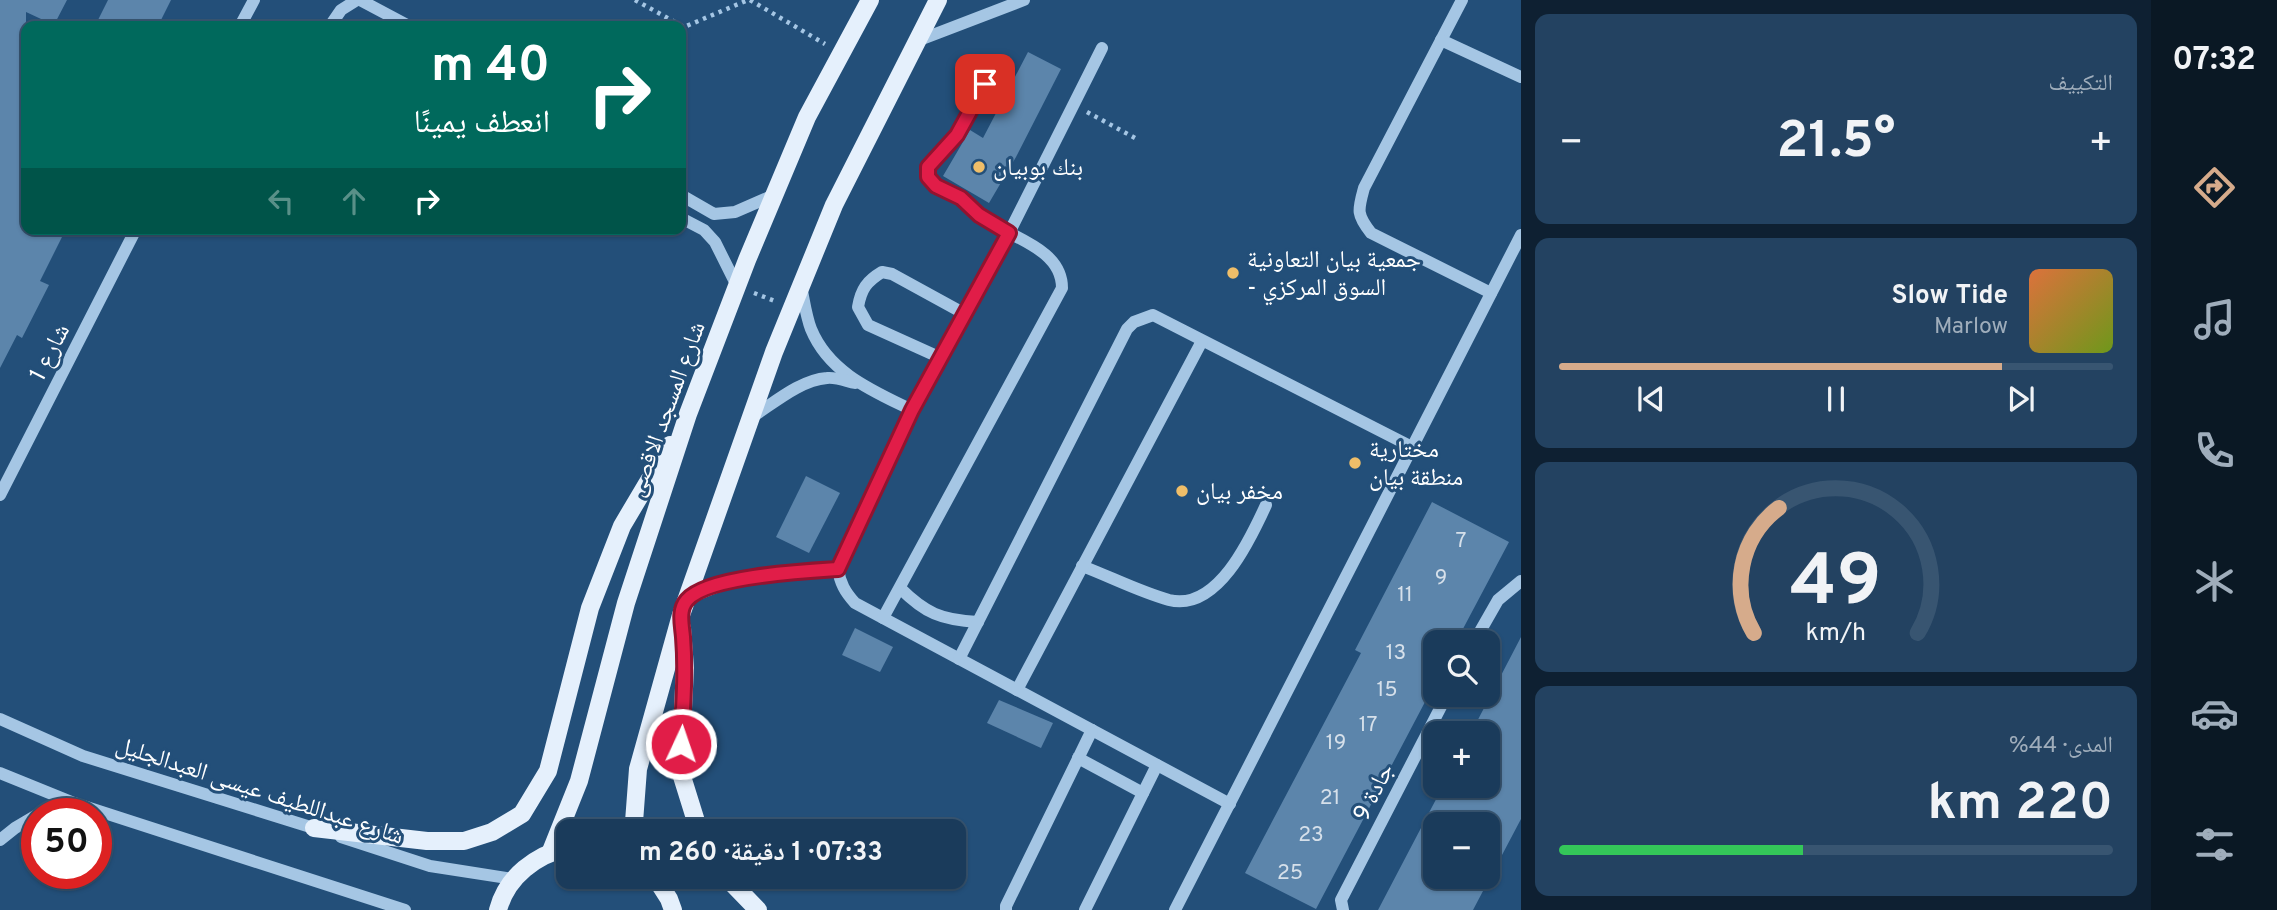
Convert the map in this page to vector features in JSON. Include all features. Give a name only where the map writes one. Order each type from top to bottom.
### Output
[{"type":"main road","name":"شارع المسجد الاقصى","points":[[568,819],[626,603],[688,414],[737,286],[807,117],[870,0]]},
{"type":"main road","points":[[634,819],[638,769],[684,607],[752,417],[834,205],[938,0]]},
{"type":"main road","points":[[314,828],[427,841],[464,841],[492,832],[522,814],[548,771],[590,608],[622,526],[688,414]]},
{"type":"main road","points":[[684,607],[685,668],[680,769],[695,819]]},
{"type":"main road","points":[[498,910],[513,879],[530,863],[556,851]]},
{"type":"main road","points":[[663,889],[673,910]]},
{"type":"main road","points":[[738,889],[758,910]]},
{"type":"street","points":[[246,21],[254,0]]},
{"type":"street","points":[[333,21],[341,10],[359,0],[399,21]]},
{"type":"street","points":[[997,12],[1005,0]]},
{"type":"street","points":[[917,41],[1024,0]]},
{"type":"street","points":[[1462,0],[1364,188],[1358,211],[1371,233],[1491,293]]},
{"type":"street","points":[[1441,40],[1521,77]]},
{"type":"street","points":[[1102,48],[1009,233],[912,410],[838,569],[840,581],[845,593],[855,603],[1230,804]]},
{"type":"street","points":[[883,618],[1062,288],[1062,275],[1056,263],[1043,252],[979,215],[961,198],[936,186],[927,172],[930,163],[957,135],[995,64]]},
{"type":"street","points":[[686,198],[714,214],[735,212],[774,195]]},
{"type":"street","points":[[686,220],[704,229],[715,243],[737,286]]},
{"type":"street","name":"شارع 1","points":[[0,495],[133,235]]},
{"type":"street","points":[[1175,910],[1521,235]]},
{"type":"street","points":[[941,358],[868,325],[858,307],[860,295],[868,281],[882,272],[892,274],[965,314]]},
{"type":"street","points":[[801,286],[811,329],[836,366],[858,384],[912,410]]},
{"type":"street","points":[[959,659],[1127,330],[1134,322],[1153,315],[1412,447]]},
{"type":"street","points":[[1017,690],[1202,341]]},
{"type":"street","points":[[752,417],[790,392],[818,380],[830,378],[858,384]]},
{"type":"street","points":[[1082,566],[1171,601],[1196,599],[1217,586],[1251,539],[1266,505]]},
{"type":"street","points":[[684,607],[703,591],[735,579],[838,569]]},
{"type":"street","points":[[1481,630],[1498,600],[1521,581]]},
{"type":"street","points":[[900,587],[917,605],[932,614],[951,621],[978,622]]},
{"type":"street","name":"جادة 9","points":[[1343,910],[1341,900],[1441,707]]},
{"type":"street","name":"شارع عبداللطيف عيسى العبدالجليل","points":[[0,719],[83,756],[430,866],[513,879]]},
{"type":"street","points":[[1006,910],[1092,730]]},
{"type":"street","points":[[1078,758],[1143,793]]},
{"type":"street","points":[[1085,910],[1157,765]]},
{"type":"street","points":[[0,773],[62,798]]},
{"type":"street","points":[[112,815],[405,910]]},
{"type":"street","points":[[0,840],[21,824]]},
{"type":"path","points":[[635,0],[673,21]]},
{"type":"path","points":[[686,26],[749,0],[841,54]]},
{"type":"path","points":[[1074,105],[1137,139]]},
{"type":"path","points":[[737,286],[793,307]]},
{"type":"building","points":[[0,0],[67,0],[56,21],[45,21],[26,12],[26,21],[21,21],[21,235],[63,235],[40,281],[49,285],[22,338],[17,335],[0,368]]},
{"type":"building","points":[[108,0],[171,0],[160,21],[98,21]]},
{"type":"building","points":[[1028,52],[1061,69],[989,203],[943,176],[970,130],[983,138]]},
{"type":"building","points":[[806,476],[840,493],[809,553],[776,537]]},
{"type":"building","points":[[1432,502],[1509,542],[1462,630],[1423,630],[1423,706],[1316,909],[1245,873],[1361,653],[1355,650]]},
{"type":"building","points":[[855,628],[893,647],[880,672],[842,655]]},
{"type":"building","points":[[1521,637],[1521,819],[1500,859],[1500,812],[1429,812],[1437,798],[1500,798],[1500,721],[1477,721],[1485,707],[1500,707],[1500,677]]},
{"type":"building","points":[[999,700],[1053,723],[1041,748],[987,723]]},
{"type":"building","points":[[1423,824],[1423,889],[1484,889],[1473,910],[1378,910]]},
{"type":"place","name":"بنك بوبيان","points":[[979,167]]},
{"type":"place","name":"جمعية بيان التعاونية - السوق المركزي","points":[[1233,273]]},
{"type":"place","name":"مختارية منطقة بيان","points":[[1355,463]]},
{"type":"place","name":"مخفر بيان","points":[[1182,491]]},
{"type":"route","points":[[681,744],[685,668],[681,615],[687,600],[735,579],[838,569],[912,410],[1009,233],[979,215],[954,193],[936,186],[928,177],[930,163],[957,135],[985,84]]}]
